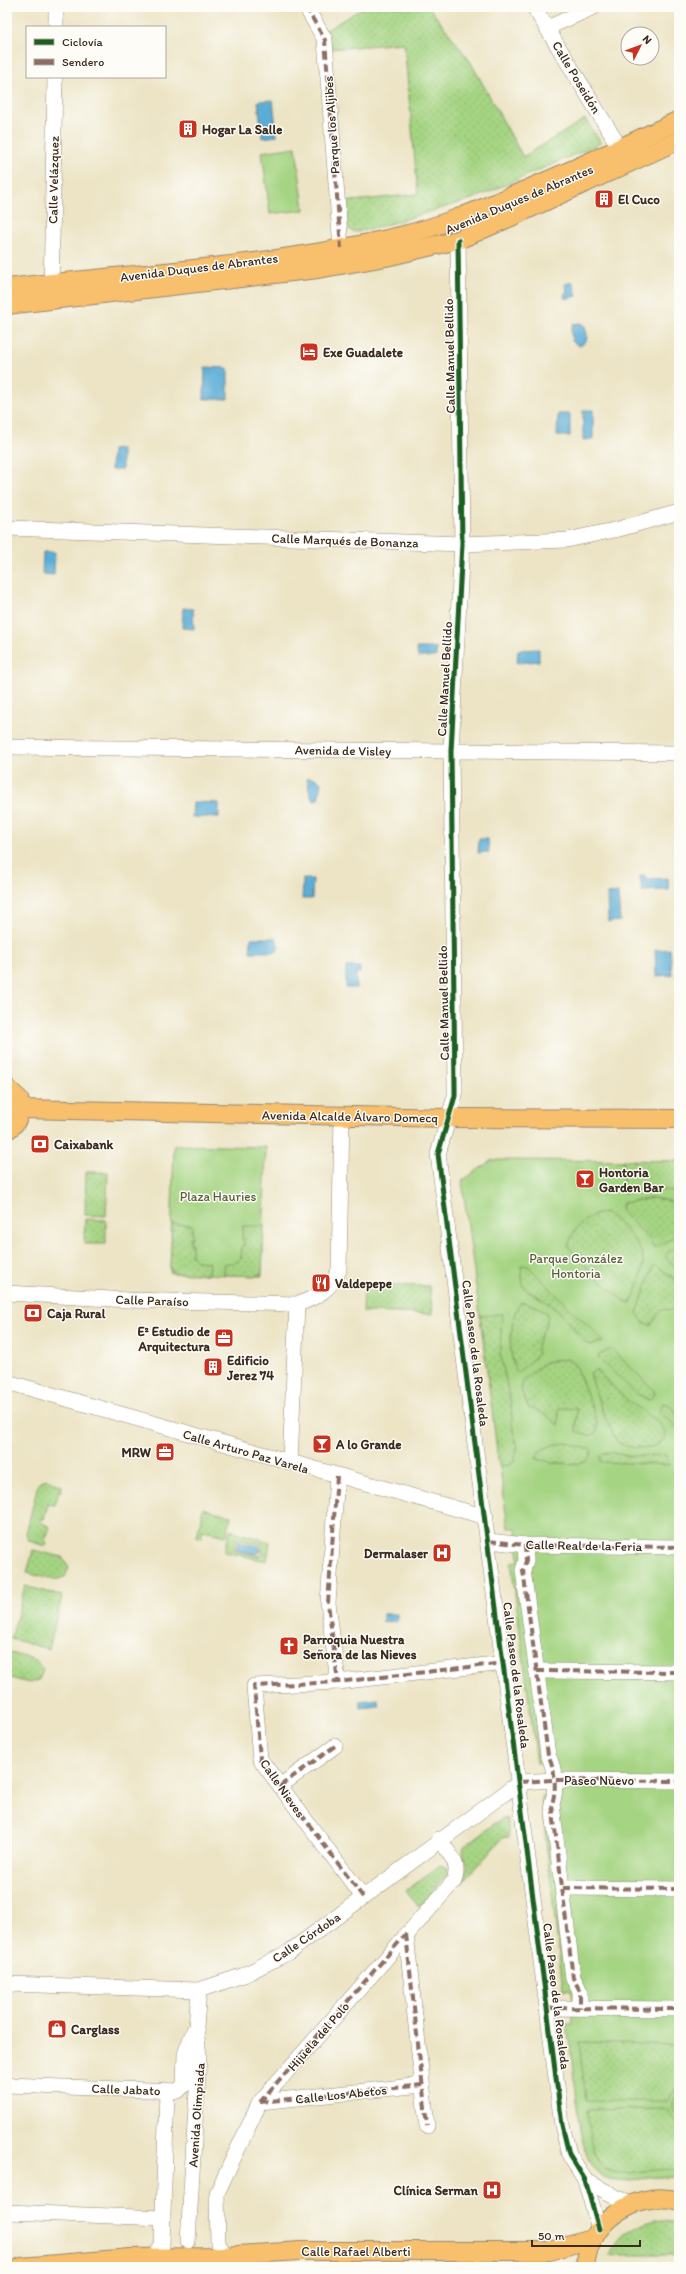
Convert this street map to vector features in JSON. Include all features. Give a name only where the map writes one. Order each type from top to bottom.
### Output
[{"type":"main road","name":"Avenida Duques de Abrantes","points":[[7,305],[51,292],[274,266],[341,248],[401,236],[453,220],[540,184],[679,120]]},
{"type":"main road","name":"Avenida Duques de Abrantes","points":[[274,266],[318,269],[386,257],[458,240],[679,140]]},
{"type":"main road","name":"Avenida Duques de Abrantes","points":[[7,288],[51,292]]},
{"type":"main road","points":[[7,1088],[19,1099],[20,1109],[18,1119],[7,1130]]},
{"type":"main road","name":"Avenida Alcalde Álvaro Domecq","points":[[20,1109],[448,1118],[679,1119]]},
{"type":"main road","points":[[584,2267],[590,2246],[596,2234],[612,2215],[631,2205],[651,2199],[679,2201]]},
{"type":"main road","name":"Calle Rafael Alberti","points":[[21,2267],[143,2261],[224,2261],[300,2250],[550,2251],[596,2234]]},
{"type":"street","points":[[56,7],[56,26]]},
{"type":"street","name":"Parque los Aljibes","points":[[306,7],[325,40],[341,248]]},
{"type":"street","name":"Calle Poseidón","points":[[534,7],[629,163]]},
{"type":"street","points":[[547,28],[594,7]]},
{"type":"street","name":"Calle Velázquez","points":[[51,292],[55,78]]},
{"type":"street","name":"Calle Manuel Bellido","points":[[448,1118],[455,1096],[451,752],[462,544],[458,240]]},
{"type":"street","name":"Calle Marqués de Bonanza","points":[[7,528],[462,544],[567,540],[619,529],[679,512]]},
{"type":"street","name":"Avenida de Visley","points":[[7,747],[679,753]]},
{"type":"street","name":"Calle Paraíso","points":[[7,1293],[128,1300],[297,1304],[312,1300],[324,1292],[335,1281],[340,1270],[342,1116]]},
{"type":"street","name":"Calle Paseo de la Rosaleda","points":[[448,1118],[438,1154],[520,1782],[564,2139],[570,2154],[585,2180],[596,2234]]},
{"type":"street","points":[[290,1463],[297,1304]]},
{"type":"street","name":"Calle Arturo Paz Varela","points":[[7,1382],[486,1517]]},
{"type":"street","points":[[337,1476],[328,1603],[338,1682],[504,1663]]},
{"type":"street","name":"Calle Real de la Feria","points":[[489,1542],[525,1545],[679,1547]]},
{"type":"street","points":[[525,1545],[526,1561],[524,1570],[548,1755],[553,1764],[554,1780],[552,1804],[574,1978],[580,1991],[580,2008]]},
{"type":"street","points":[[537,1671],[679,1672]]},
{"type":"street","name":"Calle Nieves","points":[[338,1682],[254,1686],[260,1759],[363,1897]]},
{"type":"street","points":[[280,1786],[335,1746]]},
{"type":"street","name":"Paseo Nuevo","points":[[520,1782],[554,1780],[679,1781]]},
{"type":"street","name":"Calle Córdoba","points":[[7,1984],[199,1990],[244,1976],[289,1952],[439,1840],[520,1782]]},
{"type":"street","name":"Hijuela del Polo","points":[[224,2261],[222,2250],[218,2244],[217,2193],[260,2102],[454,1881],[457,1872],[455,1863],[439,1840]]},
{"type":"street","points":[[563,1888],[679,1889]]},
{"type":"street","points":[[406,1934],[427,2126]]},
{"type":"street","name":"Avenida Olimpiada","points":[[188,2241],[199,2057],[196,2027],[199,1990]]},
{"type":"street","points":[[547,2008],[679,2009]]},
{"type":"street","points":[[167,2091],[178,2091],[184,2085],[185,2054],[196,2027]]},
{"type":"street","name":"Calle Jabato","points":[[7,2085],[167,2091],[162,2246],[143,2261]]},
{"type":"street","name":"Calle Los Abetos","points":[[260,2102],[422,2085]]},
{"type":"street","points":[[585,2180],[631,2205]]},
{"type":"street","points":[[7,2212],[163,2218]]},
{"type":"green space","points":[[364,7],[429,7],[470,61],[523,157],[585,119],[601,143],[475,198],[376,228],[355,232],[350,230],[345,223],[343,202],[418,194],[404,43],[330,49],[325,31]]},
{"type":"green space","points":[[296,147],[304,210],[270,214],[262,152]]},
{"type":"green space","name":"Plaza Hauries","points":[[174,1145],[266,1147],[262,1276],[170,1273]]},
{"type":"green space","name":"Parque González Hontoria","points":[[492,1160],[679,1161],[679,2178],[663,2177],[620,2180],[608,2178],[598,2172],[589,2159],[582,2139],[567,2024],[573,2024],[572,1991],[563,1990],[541,1796],[548,1796],[546,1763],[537,1763],[511,1562],[519,1561],[516,1528],[508,1528],[462,1181]]},
{"type":"green space","points":[[623,1160],[679,1161],[679,1193],[651,1188],[623,1193]]},
{"type":"green space","points":[[86,1172],[108,1172],[106,1216],[85,1215]]},
{"type":"green space","points":[[653,1198],[679,1203],[679,1235],[653,1248],[651,1241],[622,1212],[621,1207],[623,1203]]},
{"type":"green space","points":[[597,1214],[606,1214],[617,1221],[639,1247],[642,1254],[643,1264],[641,1276],[631,1303],[625,1302],[592,1273],[568,1246],[572,1235],[579,1226],[587,1219]]},
{"type":"green space","points":[[85,1219],[106,1220],[106,1244],[84,1244]]},
{"type":"green space","points":[[172,1224],[192,1225],[192,1238],[190,1238],[190,1244],[192,1244],[192,1257],[196,1261],[209,1262],[208,1274],[172,1273],[172,1269],[170,1269]]},
{"type":"green space","points":[[243,1226],[264,1226],[262,1272],[260,1273],[260,1276],[224,1275],[224,1263],[235,1263],[241,1259],[242,1246],[244,1245],[244,1239],[242,1239]]},
{"type":"green space","points":[[679,1243],[679,1270],[666,1258],[666,1254]]},
{"type":"green space","points":[[521,1266],[528,1266],[577,1316],[596,1333],[603,1342],[590,1345],[586,1343],[557,1309],[523,1287]]},
{"type":"green space","points":[[657,1266],[679,1282],[679,1313],[673,1310],[662,1309],[651,1325],[643,1322],[637,1313],[653,1267]]},
{"type":"green space","points":[[364,1285],[429,1286],[433,1314],[363,1312]]},
{"type":"green space","points":[[522,1302],[538,1307],[547,1313],[547,1318],[539,1338],[537,1348],[538,1354],[517,1373],[512,1357],[512,1325],[516,1310]]},
{"type":"green space","points":[[502,1314],[500,1353],[511,1404],[513,1432],[517,1444],[514,1462],[509,1465],[499,1466],[480,1316]]},
{"type":"green space","points":[[611,1349],[653,1389],[655,1394],[649,1400],[637,1394],[598,1358],[599,1355]]},
{"type":"green space","points":[[566,1359],[572,1362],[577,1368],[597,1421],[597,1432],[592,1435],[584,1435],[576,1431],[577,1409],[559,1408],[558,1425],[546,1415],[532,1408],[529,1409],[521,1390],[523,1380],[545,1362]]},
{"type":"green space","points":[[596,1370],[627,1400],[659,1422],[666,1434],[663,1440],[652,1447],[644,1448],[629,1447],[617,1442],[602,1411],[590,1373]]},
{"type":"green space","points":[[663,1403],[671,1406],[676,1412],[679,1429],[659,1411]]},
{"type":"green space","points":[[569,1443],[591,1450],[592,1452],[589,1459],[580,1463],[568,1464],[540,1460],[536,1458],[539,1451],[555,1444]]},
{"type":"green space","points":[[609,1452],[628,1456],[666,1455],[669,1465],[601,1462],[600,1456]]},
{"type":"green space","points":[[47,1479],[62,1486],[55,1505],[48,1504],[44,1519],[41,1519],[41,1522],[50,1527],[45,1541],[47,1543],[46,1546],[29,1541],[26,1534],[38,1484]]},
{"type":"green space","points":[[203,1508],[231,1516],[226,1536],[203,1530],[201,1538],[197,1537]]},
{"type":"green space","points":[[230,1530],[270,1542],[267,1561],[224,1552]],"holes":[[[236,1539],[261,1544],[263,1552],[259,1556],[234,1551]]]},
{"type":"green space","points":[[33,1550],[62,1557],[69,1568],[65,1577],[55,1580],[27,1573]]},
{"type":"green space","points":[[25,1586],[62,1596],[49,1649],[11,1639]]},
{"type":"green space","points":[[7,1652],[36,1660],[43,1670],[39,1680],[29,1683],[7,1677]]},
{"type":"green space","points":[[502,1818],[507,1819],[509,1838],[503,1837],[462,1884],[467,1869],[462,1848]]},
{"type":"green space","points":[[440,1865],[447,1868],[447,1875],[419,1907],[406,1890]]},
{"type":"green space","points":[[579,2042],[679,2045],[679,2089],[674,2091],[668,2101],[586,2101]]},
{"type":"green space","points":[[679,2094],[679,2117],[672,2109],[672,2102]]},
{"type":"green space","points":[[667,2109],[672,2118],[679,2122],[678,2170],[626,2173],[614,2172],[605,2168],[598,2161],[591,2141],[587,2110]]},
{"type":"green space","points":[[655,2220],[679,2223],[679,2255],[609,2255],[613,2248],[628,2232],[640,2225]]},
{"type":"water","points":[[273,100],[277,136],[262,138],[258,101]]},
{"type":"water","points":[[573,282],[577,296],[565,299],[564,295],[567,291],[565,284]]},
{"type":"water","points":[[580,323],[585,326],[587,338],[585,343],[579,346],[572,341],[571,331],[573,324]]},
{"type":"water","points":[[205,367],[228,368],[228,399],[204,399]]},
{"type":"water","points":[[583,410],[593,410],[593,439],[583,440]]},
{"type":"water","points":[[558,414],[570,414],[570,436],[557,436]]},
{"type":"water","points":[[122,449],[122,470],[111,470],[112,450]]},
{"type":"water","points":[[43,552],[55,552],[54,575],[42,574]]},
{"type":"water","points":[[183,608],[193,609],[194,629],[182,628]]},
{"type":"water","points":[[416,648],[436,648],[436,657],[418,657]]},
{"type":"water","points":[[539,649],[539,661],[517,663],[518,650]]},
{"type":"water","points":[[308,777],[317,779],[321,783],[318,799],[314,800],[311,797],[307,779]]},
{"type":"water","points":[[193,802],[219,803],[219,817],[192,817]]},
{"type":"water","points":[[479,839],[488,839],[489,852],[478,853]]},
{"type":"water","points":[[645,875],[646,879],[668,878],[669,890],[642,891],[640,876]]},
{"type":"water","points":[[303,879],[313,879],[312,899],[302,899]]},
{"type":"water","points":[[618,893],[620,921],[608,922],[607,894]]},
{"type":"water","points":[[251,938],[276,938],[279,947],[276,952],[250,952]]},
{"type":"water","points":[[670,949],[672,975],[656,976],[655,950]]},
{"type":"water","points":[[346,967],[360,967],[360,973],[356,973],[356,988],[346,988]]},
{"type":"water","points":[[238,1542],[259,1546],[261,1551],[257,1554],[236,1550]]},
{"type":"water","points":[[383,1614],[397,1614],[397,1621],[383,1622]]},
{"type":"water","points":[[378,1699],[379,1706],[361,1708],[360,1701]]},
{"type":"marked path","points":[[306,7],[325,40],[341,248]]},
{"type":"marked path","points":[[337,1476],[328,1603],[338,1682]]},
{"type":"marked path","points":[[489,1541],[525,1545],[679,1547]]},
{"type":"marked path","points":[[525,1545],[526,1561],[523,1570],[548,1755],[554,1772],[555,1785],[552,1804],[573,1978],[580,1991],[580,2008]]},
{"type":"marked path","points":[[363,1897],[260,1759],[254,1686],[338,1682],[504,1663]]},
{"type":"marked path","points":[[537,1671],[679,1672]]},
{"type":"marked path","points":[[280,1786],[335,1746]]},
{"type":"marked path","points":[[520,1782],[554,1780],[679,1781]]},
{"type":"marked path","points":[[563,1888],[679,1889]]},
{"type":"marked path","points":[[406,1934],[427,2126]]},
{"type":"marked path","points":[[260,2102],[406,1934]]},
{"type":"marked path","points":[[547,2008],[679,2009]]},
{"type":"marked path","points":[[260,2102],[422,2085]]},
{"type":"cycle path","points":[[458,240],[462,544],[451,751],[455,1096],[438,1154],[562,2125],[569,2154],[585,2180],[599,2229]]},
{"type":"place","name":"Hogar La Salle","points":[[188,129]]},
{"type":"place","name":"El Cuco","points":[[604,199]]},
{"type":"place","name":"Exe Guadalete","points":[[309,352]]},
{"type":"place","name":"Caixabank","points":[[40,1144]]},
{"type":"place","name":"Hontoria Garden Bar","points":[[585,1179]]},
{"type":"place","name":"Valdepepe","points":[[321,1283]]},
{"type":"place","name":"Caja Rural","points":[[33,1313]]},
{"type":"place","name":"E² Estudio de Arquitectura","points":[[224,1338]]},
{"type":"place","name":"Edificio Jerez 74","points":[[213,1367]]},
{"type":"place","name":"A lo Grande","points":[[322,1444]]},
{"type":"place","name":"MRW","points":[[165,1452]]},
{"type":"place","name":"Dermalaser","points":[[442,1553]]},
{"type":"place","name":"Parroquia Nuestra Señora de las Nieves","points":[[289,1646]]},
{"type":"place","name":"Carglass","points":[[57,2029]]},
{"type":"place","name":"Clínica Serman","points":[[492,2190]]}]
